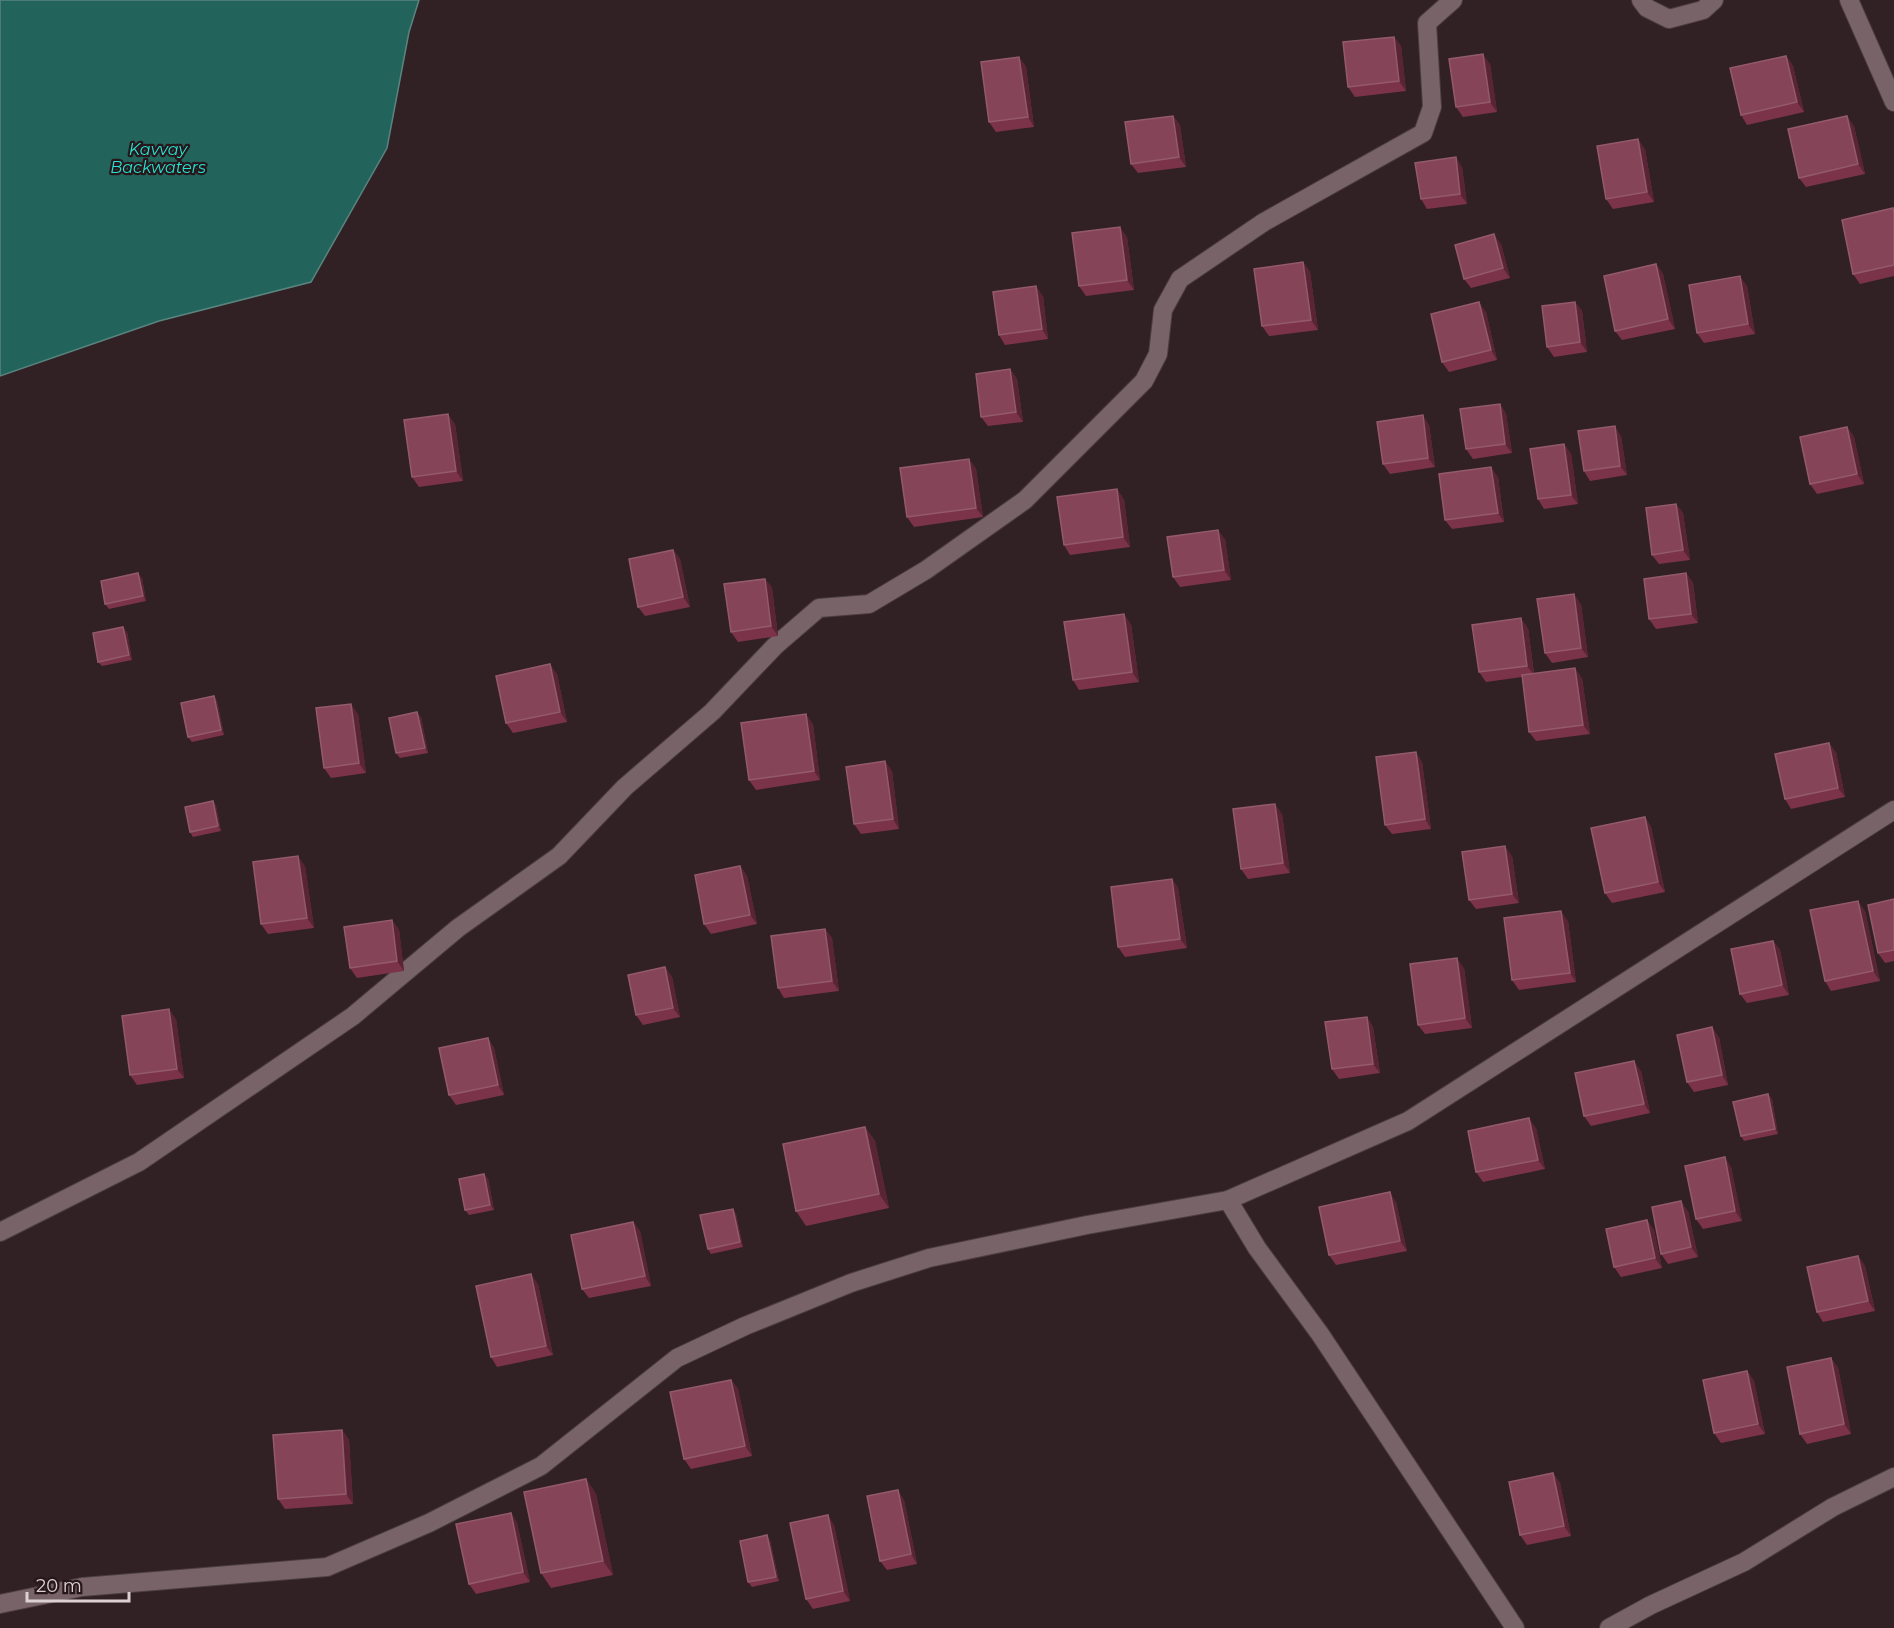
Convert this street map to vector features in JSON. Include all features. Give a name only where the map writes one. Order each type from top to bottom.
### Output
[{"type":"street","points":[[0,1232],[139,1162],[353,1016],[458,928],[559,856],[625,787],[712,712],[775,646],[819,608],[870,604],[926,570],[1025,500],[1144,381],[1158,354],[1163,310],[1180,279],[1264,222],[1423,133],[1432,107],[1427,23],[1453,0]]},
{"type":"street","points":[[1641,0],[1647,8],[1669,19],[1702,10],[1714,0]]},
{"type":"street","points":[[1849,0],[1894,102]]},
{"type":"street","points":[[2,1599],[81,1587],[327,1566],[429,1523],[541,1466],[677,1358],[745,1326],[851,1283],[929,1258],[1087,1225],[1228,1200],[1408,1121],[1894,810]]},
{"type":"street","points":[[1228,1200],[1257,1248],[1320,1335],[1515,1628]]},
{"type":"street","points":[[1609,1628],[1651,1605],[1744,1562],[1833,1507],[1894,1477]]},
{"type":"water","name":"Kavvay Backwaters","points":[[0,0],[419,0],[409,32],[387,148],[311,282],[159,321],[0,376]]},
{"type":"building","points":[[1394,37],[1399,81],[1348,87],[1343,42]]},
{"type":"building","points":[[1483,54],[1490,102],[1456,107],[1449,59]]},
{"type":"building","points":[[1786,56],[1797,102],[1741,115],[1730,68]]},
{"type":"building","points":[[1019,57],[1028,117],[989,122],[981,62]]},
{"type":"building","points":[[1173,116],[1179,157],[1131,164],[1125,122]]},
{"type":"building","points":[[1847,116],[1858,164],[1799,178],[1788,129]]},
{"type":"building","points":[[1638,139],[1647,192],[1606,199],[1597,146]]},
{"type":"building","points":[[1456,157],[1460,194],[1421,199],[1415,163]]},
{"type":"building","points":[[1893,208],[1894,265],[1853,274],[1842,220]]},
{"type":"building","points":[[1120,227],[1127,280],[1079,286],[1072,233]]},
{"type":"building","points":[[1494,234],[1503,268],[1464,279],[1455,245]]},
{"type":"building","points":[[1303,262],[1311,320],[1262,326],[1254,269]]},
{"type":"building","points":[[1656,264],[1668,319],[1615,331],[1604,276]]},
{"type":"building","points":[[1740,276],[1748,324],[1697,333],[1689,285]]},
{"type":"building","points":[[1036,286],[1042,329],[999,335],[993,292]]},
{"type":"building","points":[[1479,302],[1491,350],[1442,362],[1431,314]]},
{"type":"building","points":[[1575,302],[1580,342],[1547,347],[1542,306]]},
{"type":"building","points":[[1010,369],[1016,412],[981,417],[976,374]]},
{"type":"building","points":[[1500,404],[1505,444],[1466,449],[1460,409]]},
{"type":"building","points":[[448,414],[456,471],[412,477],[404,420]]},
{"type":"building","points":[[1423,415],[1428,458],[1383,464],[1377,422]]},
{"type":"building","points":[[1615,426],[1620,466],[1584,471],[1578,431]]},
{"type":"building","points":[[1847,427],[1857,474],[1810,484],[1800,437]]},
{"type":"building","points":[[1564,444],[1571,495],[1538,499],[1530,449]]},
{"type":"building","points":[[969,459],[976,508],[907,517],[900,468]]},
{"type":"building","points":[[1491,467],[1498,513],[1445,520],[1439,474]]},
{"type":"building","points":[[1117,489],[1123,537],[1064,545],[1057,497]]},
{"type":"building","points":[[1676,504],[1683,550],[1652,555],[1646,508]]},
{"type":"building","points":[[1218,530],[1224,570],[1173,577],[1167,537]]},
{"type":"building","points":[[673,550],[683,597],[638,607],[629,559]]},
{"type":"building","points":[[138,573],[143,596],[105,604],[101,581]]},
{"type":"building","points":[[1686,573],[1691,614],[1649,619],[1644,579]]},
{"type":"building","points":[[765,579],[771,626],[731,632],[724,584]]},
{"type":"building","points":[[1574,594],[1581,648],[1545,653],[1537,599]]},
{"type":"building","points":[[1124,614],[1132,672],[1073,680],[1064,622]]},
{"type":"building","points":[[1521,618],[1527,666],[1479,672],[1472,625]]},
{"type":"building","points":[[123,627],[129,655],[98,662],[93,633]]},
{"type":"building","points":[[550,664],[560,712],[506,723],[496,676]]},
{"type":"building","points":[[1575,668],[1583,725],[1529,732],[1522,675]]},
{"type":"building","points":[[214,696],[221,730],[188,737],[181,703]]},
{"type":"building","points":[[351,704],[359,763],[324,768],[316,708]]},
{"type":"building","points":[[417,712],[425,748],[396,753],[389,718]]},
{"type":"building","points":[[806,714],[814,771],[749,780],[741,723]]},
{"type":"building","points":[[1829,743],[1838,788],[1785,799],[1775,754]]},
{"type":"building","points":[[1416,752],[1425,819],[1385,825],[1376,757]]},
{"type":"building","points":[[885,761],[893,819],[854,824],[846,767]]},
{"type":"building","points":[[213,801],[218,826],[190,832],[185,807]]},
{"type":"building","points":[[1275,804],[1283,863],[1241,869],[1233,809]]},
{"type":"building","points":[[1645,817],[1658,882],[1605,893],[1591,828]]},
{"type":"building","points":[[1505,846],[1512,894],[1469,900],[1462,852]]},
{"type":"building","points":[[298,856],[307,918],[261,924],[253,862]]},
{"type":"building","points":[[740,866],[750,915],[704,924],[695,875]]},
{"type":"building","points":[[1172,879],[1180,939],[1118,947],[1111,887]]},
{"type":"building","points":[[1894,899],[1894,950],[1878,953],[1868,905]]},
{"type":"building","points":[[1858,901],[1873,971],[1825,981],[1810,910]]},
{"type":"building","points":[[1561,911],[1570,973],[1512,980],[1504,918]]},
{"type":"building","points":[[392,920],[397,961],[350,968],[344,927]]},
{"type":"building","points":[[825,929],[832,981],[778,988],[771,936]]},
{"type":"building","points":[[1773,941],[1782,985],[1740,994],[1731,949]]},
{"type":"building","points":[[1457,958],[1465,1018],[1418,1025],[1410,964]]},
{"type":"building","points":[[665,967],[673,1008],[636,1015],[628,975]]},
{"type":"building","points":[[169,1009],[177,1069],[130,1075],[122,1016]]},
{"type":"building","points":[[1367,1017],[1373,1064],[1332,1069],[1325,1022]]},
{"type":"building","points":[[1712,1027],[1722,1075],[1687,1082],[1677,1035]]},
{"type":"building","points":[[488,1038],[498,1085],[449,1095],[439,1048]]},
{"type":"building","points":[[1634,1061],[1644,1104],[1584,1116],[1575,1073]]},
{"type":"building","points":[[1768,1094],[1775,1129],[1741,1136],[1733,1102]]},
{"type":"building","points":[[1529,1118],[1538,1160],[1476,1172],[1468,1131]]},
{"type":"building","points":[[865,1127],[879,1194],[796,1211],[783,1144]]},
{"type":"building","points":[[1725,1157],[1735,1211],[1696,1219],[1685,1166]]},
{"type":"building","points":[[484,1174],[490,1205],[465,1210],[459,1179]]},
{"type":"building","points":[[1390,1192],[1400,1241],[1329,1255],[1319,1207]]},
{"type":"building","points":[[1681,1201],[1691,1247],[1661,1254],[1652,1207]]},
{"type":"building","points":[[733,1209],[740,1242],[708,1249],[700,1215]]},
{"type":"building","points":[[1647,1220],[1655,1258],[1614,1267],[1606,1229]]},
{"type":"building","points":[[633,1222],[645,1276],[582,1289],[571,1235]]},
{"type":"building","points":[[1858,1256],[1868,1301],[1817,1312],[1807,1267]]},
{"type":"building","points":[[531,1274],[546,1346],[491,1357],[476,1286]]},
{"type":"building","points":[[1831,1358],[1844,1424],[1800,1434],[1787,1367]]},
{"type":"building","points":[[1747,1371],[1758,1424],[1714,1433],[1703,1380]]},
{"type":"building","points":[[731,1380],[745,1446],[684,1459],[670,1392]]},
{"type":"building","points":[[342,1430],[346,1494],[278,1499],[273,1435]]},
{"type":"building","points":[[1553,1473],[1564,1526],[1520,1535],[1509,1482]]},
{"type":"building","points":[[586,1479],[603,1561],[541,1573],[524,1492]]},
{"type":"building","points":[[898,1490],[911,1554],[880,1561],[867,1496]]},
{"type":"building","points":[[511,1513],[523,1572],[469,1584],[456,1524]]},
{"type":"building","points":[[828,1515],[843,1591],[806,1599],[790,1523]]},
{"type":"building","points":[[767,1535],[776,1577],[748,1582],[740,1541]]}]
